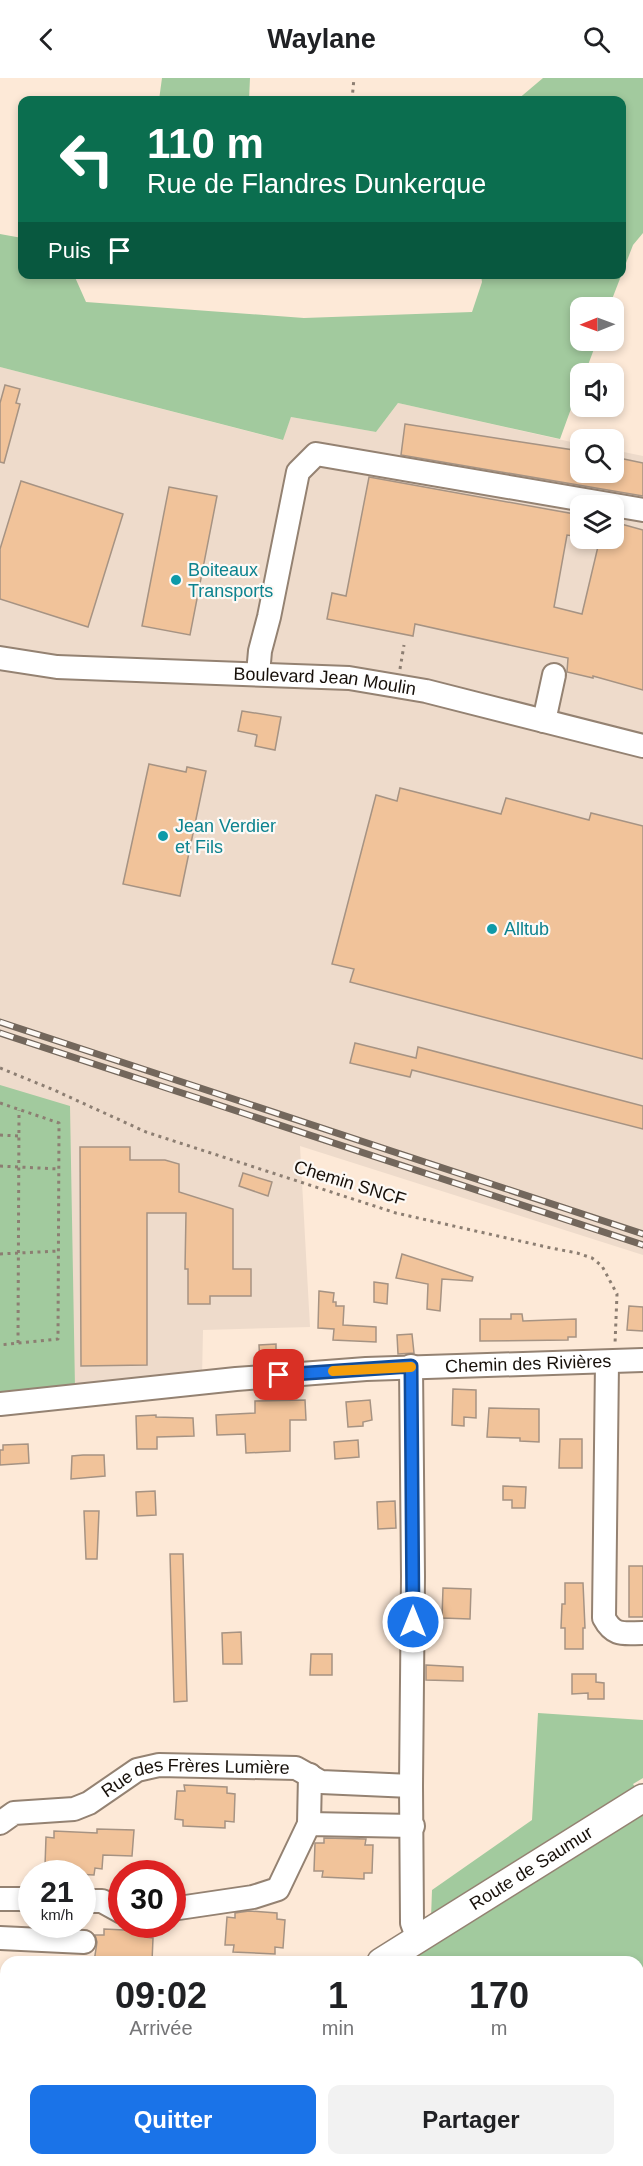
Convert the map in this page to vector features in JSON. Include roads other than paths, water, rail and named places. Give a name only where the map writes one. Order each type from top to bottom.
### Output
[{"type":"main road","name":"Route de Saumur","points":[[391,1956],[643,1798]]},
{"type":"street","points":[[258,674],[260,651],[270,617],[298,472],[316,454],[643,510]]},
{"type":"street","name":"Boulevard Jean Moulin","points":[[0,658],[57,667],[349,678],[396,685],[643,746]]},
{"type":"street","points":[[544,721],[554,675]]},
{"type":"street","name":"Chemin des Rivières","points":[[0,1404],[236,1379],[411,1366],[643,1360]]},
{"type":"street","points":[[607,1362],[604,1618],[609,1628],[617,1633],[643,1633]]},
{"type":"street","points":[[411,1366],[412,1923],[418,1939]]},
{"type":"street","name":"Rue des Frères Lumière","points":[[0,1823],[14,1813],[74,1809],[89,1803],[137,1770],[159,1765],[296,1768],[321,1782],[411,1786]]},
{"type":"street","points":[[186,1908],[253,1897],[278,1889],[309,1824],[310,1775]]},
{"type":"street","points":[[309,1824],[412,1826]]},
{"type":"street","points":[[0,1899],[18,1899]]},
{"type":"street","points":[[0,1938],[84,1942]]},
{"type":"railway","points":[[0,1022],[643,1234]]},
{"type":"railway","points":[[0,1033],[643,1245]]},
{"type":"place","name":"Boiteaux Transports","points":[[176,580]]},
{"type":"place","name":"Jean Verdier et Fils","points":[[163,836]]},
{"type":"place","name":"Alltub","points":[[492,929]]}]
